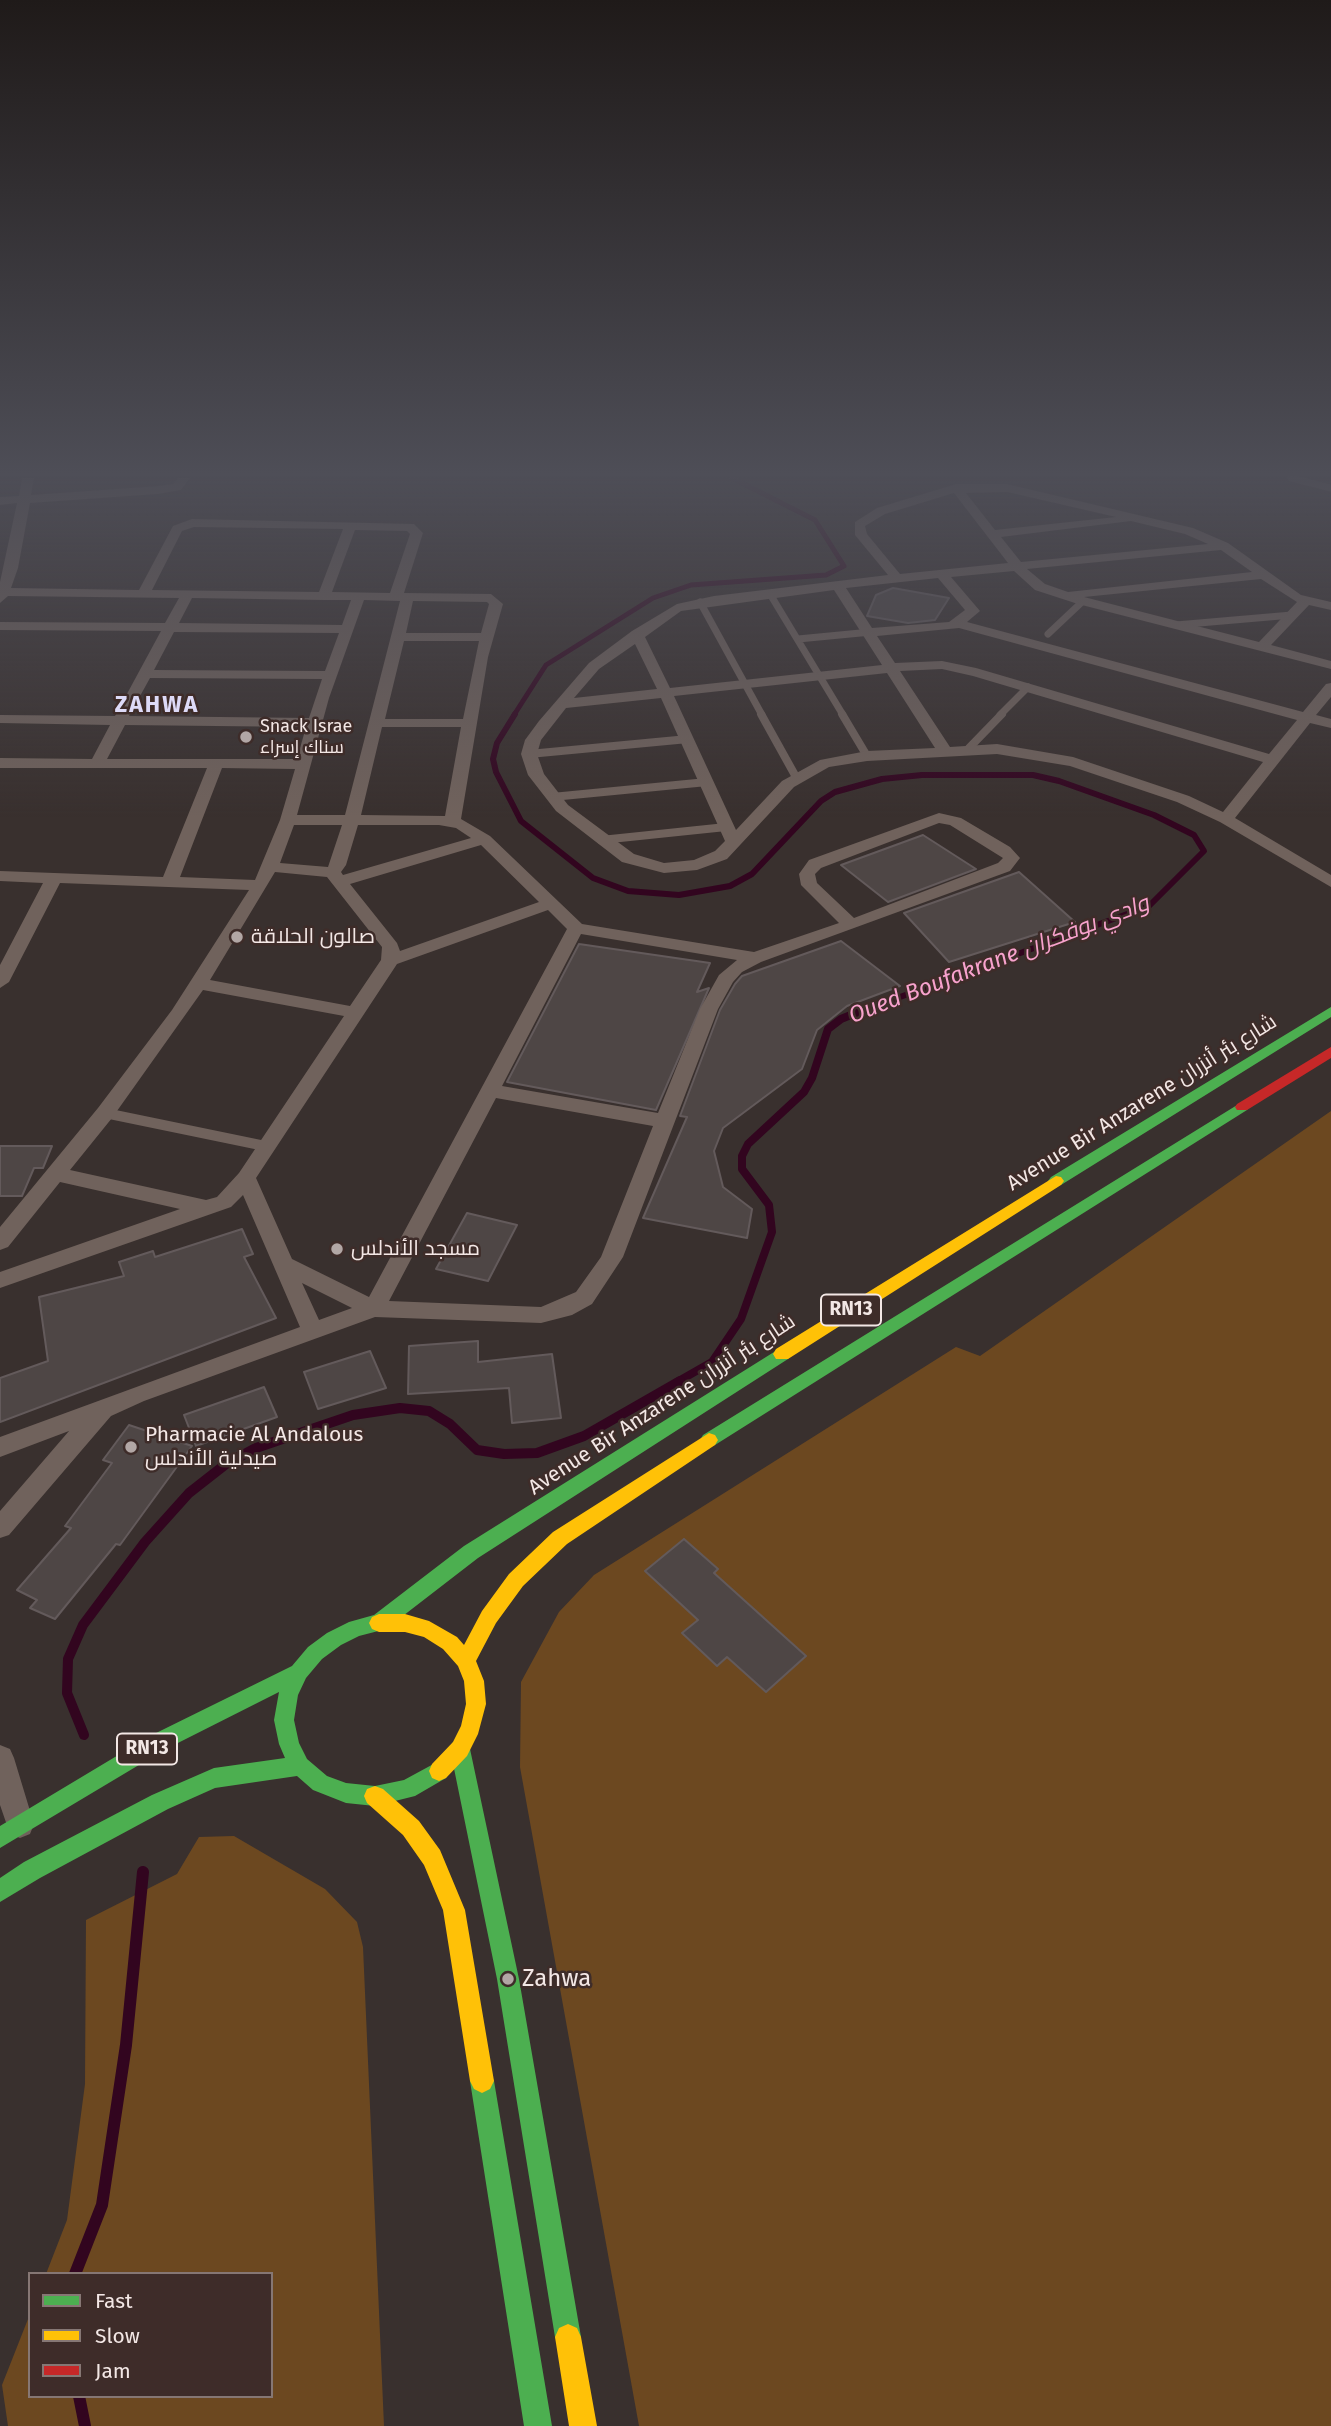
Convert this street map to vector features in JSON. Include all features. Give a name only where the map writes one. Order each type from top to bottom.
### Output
[{"type":"main road","name":"Avenue Bir Anzarene شارع بئر أنزران","points":[[379,1623],[483,1545],[924,1263],[1331,1011]]},
{"type":"main road","name":"RN13","points":[[0,1891],[32,1870],[160,1801],[214,1778],[300,1766],[289,1744],[284,1720],[288,1695],[299,1672],[315,1653],[334,1639],[356,1628],[379,1623],[405,1623],[429,1630],[450,1643],[466,1661],[489,1617],[516,1580],[560,1538],[667,1466],[1331,1052]]},
{"type":"main road","points":[[300,1766],[320,1783],[346,1794],[375,1796],[408,1789],[438,1773],[460,1749],[471,1727],[476,1704],[474,1681],[466,1661]]},
{"type":"main road","name":"RN13","points":[[10,1831],[157,1743],[299,1672]]},
{"type":"main road","points":[[460,1749],[508,1979],[583,2426]]},
{"type":"main road","points":[[375,1796],[411,1828],[432,1858],[454,1910],[538,2426]]},
{"type":"street","points":[[143,595],[145,591]]},
{"type":"street","points":[[324,596],[326,591]]},
{"type":"street","points":[[335,877],[398,637],[403,591]]},
{"type":"street","points":[[797,591],[700,602],[677,608],[602,659],[533,740],[529,754],[536,775],[552,797],[601,840],[628,858],[664,868],[697,865],[721,855],[796,777],[825,763],[867,756],[969,748],[1018,750],[1073,762],[1182,799],[1226,819],[1331,882]]},
{"type":"street","points":[[842,591],[871,632],[944,750]]},
{"type":"street","points":[[957,591],[972,607],[972,613],[959,624]]},
{"type":"street","points":[[1053,591],[1331,665]]},
{"type":"street","points":[[1061,595],[1099,591]]},
{"type":"street","points":[[1288,591],[1304,602],[1331,606]]},
{"type":"street","points":[[97,763],[187,595]]},
{"type":"street","points":[[2,596],[491,598],[496,604],[468,723],[452,822]]},
{"type":"street","points":[[0,1242],[105,1113],[199,984],[260,885],[288,820],[330,675],[359,597]]},
{"type":"street","points":[[1262,647],[1304,602]]},
{"type":"street","points":[[972,613],[1310,712],[1331,724]]},
{"type":"street","points":[[871,632],[959,624],[1310,712],[1331,712]]},
{"type":"street","points":[[0,626],[347,629]]},
{"type":"street","points":[[637,634],[667,693],[734,844]]},
{"type":"street","points":[[398,637],[487,637]]},
{"type":"street","points":[[562,705],[892,668],[942,665],[1028,687],[1272,760]]},
{"type":"street","points":[[145,674],[330,675]]},
{"type":"street","points":[[1226,819],[1331,687]]},
{"type":"street","points":[[0,719],[315,723]]},
{"type":"street","points":[[375,723],[468,723]]},
{"type":"street","points":[[2,766],[97,763],[305,764]]},
{"type":"street","points":[[170,881],[216,765]]},
{"type":"street","points":[[0,1447],[374,1309],[541,1315],[584,1298],[599,1280],[612,1257],[715,993],[736,968],[755,958],[851,925],[1004,867],[1012,858],[1004,850],[955,821],[939,818],[815,864],[807,874],[809,885],[851,925]]},
{"type":"street","points":[[288,820],[452,822],[471,829],[484,839],[576,928],[755,958]]},
{"type":"street","points":[[270,867],[335,877],[484,839]]},
{"type":"street","points":[[0,876],[260,885]]},
{"type":"street","points":[[0,982],[55,876]]},
{"type":"street","points":[[0,1280],[209,1208],[230,1197],[246,1178],[390,960],[391,947],[335,877]]},
{"type":"street","points":[[390,960],[550,904]]},
{"type":"street","points":[[374,1309],[576,928]]},
{"type":"street","points":[[199,984],[356,1013]]},
{"type":"street","points":[[491,1091],[665,1121]]},
{"type":"street","points":[[55,1174],[209,1208]]},
{"type":"street","points":[[246,1178],[313,1331]]},
{"type":"street","points":[[283,1264],[374,1309]]},
{"type":"street","points":[[0,1528],[103,1409]]},
{"type":"street","points":[[0,1758],[10,1831]]},
{"type":"lane","points":[[770,594],[867,756]]},
{"type":"lane","points":[[1048,634],[1083,601]]},
{"type":"lane","points":[[700,602],[796,777]]},
{"type":"lane","points":[[1176,625],[1292,615]]},
{"type":"lane","points":[[798,639],[871,632]]},
{"type":"lane","points":[[969,748],[1028,687]]},
{"type":"lane","points":[[529,754],[688,739]]},
{"type":"lane","points":[[552,797],[707,782]]},
{"type":"lane","points":[[601,840],[726,827]]},
{"type":"lane","points":[[105,1113],[265,1146]]},
{"type":"shaded area","points":[[1331,1111],[1331,2426],[639,2426],[520,1767],[521,1682],[559,1612],[594,1575],[956,1347],[980,1356]]},
{"type":"shaded area","points":[[234,1836],[325,1889],[357,1922],[363,1947],[384,2426],[8,2426],[2,2385],[28,2319],[28,2398],[273,2398],[273,2272],[47,2272],[67,2220],[85,2084],[86,1920],[177,1874],[199,1837]]},
{"type":"building","points":[[885,591],[911,591],[949,598],[935,620],[908,623],[867,616],[876,595]]},
{"type":"building","points":[[923,835],[976,869],[888,902],[841,865]]},
{"type":"building","points":[[1019,872],[1075,922],[949,962],[904,913]]},
{"type":"building","points":[[841,941],[900,986],[847,1006],[817,1030],[802,1069],[723,1128],[714,1151],[723,1187],[752,1209],[747,1238],[643,1218],[687,1117],[680,1116],[720,1010],[735,984],[742,976]]},
{"type":"building","points":[[579,944],[710,963],[697,992],[709,988],[656,1110],[507,1082]]},
{"type":"building","points":[[0,1146],[52,1146],[43,1168],[34,1168],[22,1196],[0,1196]]},
{"type":"building","points":[[467,1213],[517,1225],[488,1281],[436,1269]]},
{"type":"building","points":[[242,1229],[253,1254],[244,1257],[276,1318],[0,1422],[0,1378],[48,1361],[39,1297],[124,1276],[119,1262],[153,1251],[155,1257]]},
{"type":"building","points":[[478,1341],[478,1362],[552,1354],[561,1418],[512,1423],[509,1388],[408,1394],[409,1346]]},
{"type":"building","points":[[370,1351],[386,1388],[318,1409],[304,1372]]},
{"type":"building","points":[[264,1387],[277,1417],[196,1446],[184,1415]]},
{"type":"building","points":[[129,1425],[192,1446],[120,1545],[116,1544],[55,1619],[30,1608],[37,1600],[17,1590],[71,1528],[65,1526],[112,1463],[103,1460]]},
{"type":"building","points":[[684,1539],[718,1569],[714,1573],[806,1656],[766,1692],[727,1657],[717,1666],[682,1633],[698,1620],[645,1571]]},
{"type":"waterway","name":"Oued Boufakrane وادي بوفكران","points":[[514,715],[546,665],[653,598],[673,591]]},
{"type":"waterway","name":"Oued Boufakrane وادي بوفكران","points":[[515,714],[497,743],[493,759],[496,772],[521,821],[593,878],[628,891],[679,895],[730,886],[752,874],[821,801],[835,792],[882,779],[922,775],[1033,775],[1059,781],[1154,815],[1194,835],[1204,851],[1149,906],[859,1012]]},
{"type":"waterway","name":"Oued Boufakrane وادي بوفكران","points":[[677,1382],[712,1362],[741,1319],[772,1232],[769,1205],[742,1169],[742,1156],[748,1144],[804,1092],[812,1078],[828,1029],[841,1019],[863,1010]]},
{"type":"waterway","name":"Oued Boufakrane وادي بوفكران","points":[[84,1735],[67,1693],[68,1659],[83,1625],[145,1542],[189,1493],[226,1464],[256,1448],[353,1415],[400,1408],[429,1411],[450,1424],[477,1450],[504,1454],[537,1453],[584,1436],[680,1381]]},
{"type":"waterway","name":"Oued Boufakrane وادي بوفكران","points":[[76,2272],[102,2205],[126,2045],[143,1872]]},
{"type":"waterway","name":"Oued Boufakrane وادي بوفكران","points":[[79,2398],[85,2426]]},
{"type":"traffic: fast","points":[[1056,1181],[1331,1011]]},
{"type":"traffic: fast","points":[[709,1440],[1242,1107]]},
{"type":"traffic: fast","points":[[379,1623],[471,1552],[782,1354]]},
{"type":"traffic: fast","points":[[379,1623],[356,1628],[334,1639],[315,1653],[299,1672],[288,1695],[284,1720],[289,1744],[300,1766],[320,1783],[346,1793],[375,1796],[408,1789],[439,1771]]},
{"type":"traffic: fast","points":[[0,1838],[157,1743],[299,1672]]},
{"type":"traffic: fast","points":[[460,1749],[508,1979],[568,2337]]},
{"type":"traffic: fast","points":[[0,1891],[32,1870],[160,1802],[214,1778],[300,1766]]},
{"type":"traffic: fast","points":[[482,2081],[538,2426]]},
{"type":"traffic: slow","points":[[782,1354],[1056,1181]]},
{"type":"traffic: slow","points":[[466,1661],[489,1617],[516,1580],[560,1538],[709,1440]]},
{"type":"traffic: slow","points":[[379,1623],[405,1623],[429,1630],[450,1643],[466,1661],[474,1681],[476,1704],[471,1727],[460,1749],[439,1771]]},
{"type":"traffic: slow","points":[[375,1796],[411,1828],[432,1858],[454,1910],[482,2081]]},
{"type":"traffic: slow","points":[[568,2337],[583,2426]]},
{"type":"traffic: jam","points":[[1242,1107],[1331,1052]]},
{"type":"place","name":"Snack Israe سناك إسراء","points":[[246,737]]},
{"type":"place","name":"صالون الحلاقة","points":[[237,937]]},
{"type":"place","name":"مسجد الأندلس","points":[[337,1249]]},
{"type":"place","name":"Pharmacie Al Andalous صيدلية الأندلس","points":[[131,1447]]},
{"type":"place","name":"Zahwa","points":[[508,1979]]},
{"type":"district","name":"ZAHWA","points":[[157,706]]}]
